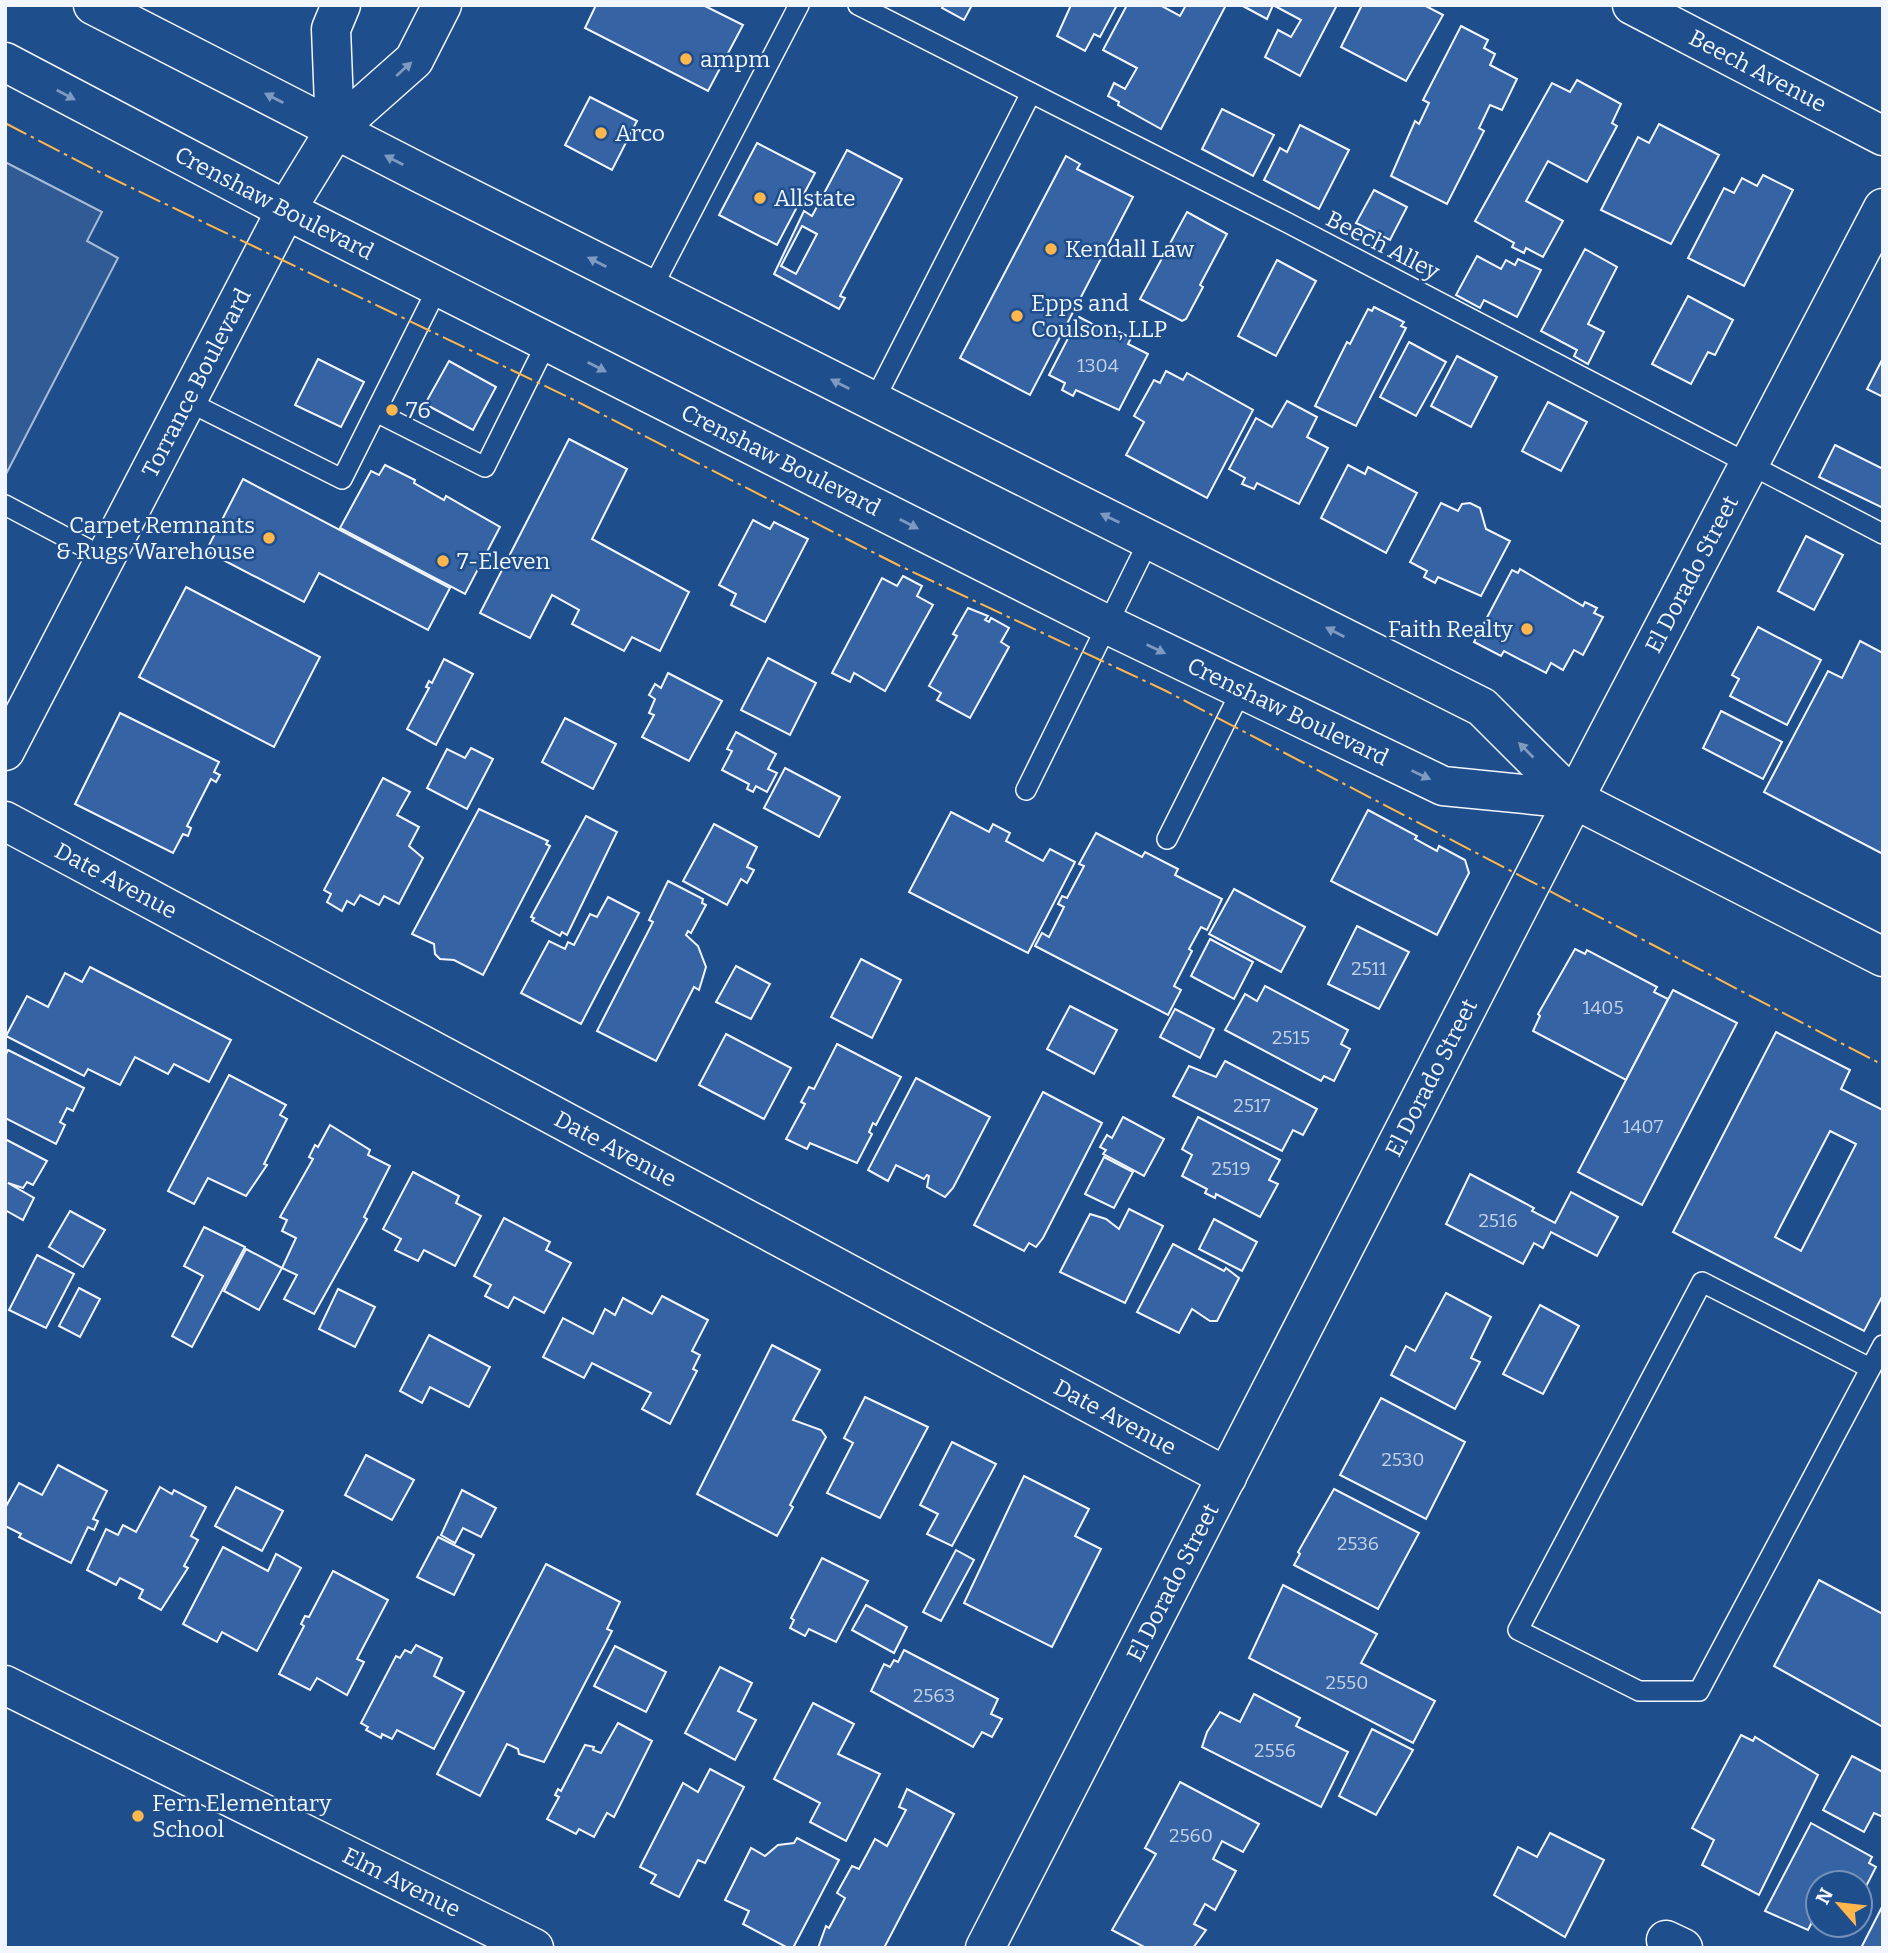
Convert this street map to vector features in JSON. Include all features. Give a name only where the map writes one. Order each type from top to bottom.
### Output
[{"type":"main road","name":"Crenshaw Boulevard","points":[[93,5],[335,130],[1482,706],[1574,799],[1883,957]]},
{"type":"main road","points":[[335,130],[331,29],[341,5]]},
{"type":"main road","name":"Torrance Boulevard","points":[[5,751],[286,210],[335,130],[414,60],[442,5]]},
{"type":"main road","name":"Beech Avenue","points":[[1632,5],[1883,136]]},
{"type":"main road","name":"Crenshaw Boulevard","points":[[5,62],[286,210],[1106,624],[1443,786],[1574,799]]},
{"type":"main road","name":"El Dorado Street","points":[[985,1948],[1574,799],[1883,208]]},
{"type":"main road","name":"Date Avenue","points":[[5,821],[1227,1477]]},
{"type":"main road","name":"Elm Avenue","points":[[5,1685],[534,1948]]},
{"type":"lane","points":[[651,289],[799,5]]},
{"type":"lane","name":"Beech Alley","points":[[858,5],[1883,534]]},
{"type":"lane","points":[[874,401],[1031,93]]},
{"type":"lane","points":[[187,401],[342,479],[438,286]]},
{"type":"lane","points":[[376,412],[485,467],[548,342]]},
{"type":"lane","points":[[5,505],[105,558]]},
{"type":"lane","points":[[1026,790],[1150,538]]},
{"type":"lane","points":[[1167,839],[1242,690]]},
{"type":"lane","points":[[1870,1368],[1702,1282],[1518,1630],[1639,1691],[1699,1691],[1883,1345]]},
{"type":"shaded area","points":[[5,162],[102,212],[87,241],[118,258],[5,476]]},
{"type":"building","name":"ampm","points":[[596,5],[703,5],[743,25],[708,91],[585,28]]},
{"type":"building","points":[[944,5],[972,5],[964,20],[942,8]]},
{"type":"building","points":[[1071,5],[1117,5],[1100,37],[1094,34],[1085,51],[1057,36]]},
{"type":"building","points":[[1127,5],[1160,5],[1180,16],[1186,5],[1226,5],[1161,129],[1118,105],[1119,102],[1108,96],[1114,83],[1125,89],[1137,68],[1103,50]]},
{"type":"building","points":[[1241,5],[1273,5],[1267,19]]},
{"type":"building","points":[[1273,5],[1337,5],[1300,76],[1265,57],[1278,30],[1291,37],[1301,20]]},
{"type":"building","points":[[1362,5],[1424,5],[1443,15],[1406,81],[1341,47]]},
{"type":"building","points":[[1461,26],[1488,40],[1484,48],[1495,54],[1490,65],[1517,79],[1502,110],[1490,105],[1479,128],[1484,131],[1447,204],[1391,176],[1415,121],[1419,124],[1429,103],[1423,100]]},
{"type":"building","points":[[1577,80],[1621,104],[1612,123],[1617,126],[1587,182],[1548,161],[1526,201],[1563,221],[1543,257],[1526,248],[1524,253],[1512,247],[1514,243],[1475,221],[1552,83],[1570,92]]},
{"type":"building","name":"Arco","points":[[590,97],[637,121],[612,170],[565,145]]},
{"type":"building","points":[[1222,109],[1274,135],[1253,176],[1202,149]]},
{"type":"building","points":[[1659,124],[1719,155],[1671,244],[1601,210],[1638,137],[1649,143]]},
{"type":"building","points":[[1300,125],[1349,150],[1319,209],[1264,180],[1280,148],[1287,152]]},
{"type":"building","points":[[757,143],[815,173],[777,245],[719,215]]},
{"type":"building","points":[[847,150],[902,179],[840,296],[845,298],[839,309],[774,274],[804,211],[812,216]],"holes":[[[802,226],[817,234],[796,274],[781,266]]]},
{"type":"building","points":[[1066,156],[1080,164],[1077,169],[1133,197],[1030,395],[960,358]]},
{"type":"building","points":[[1763,175],[1793,190],[1744,286],[1688,258],[1724,188],[1734,193],[1742,178],[1757,186]]},
{"type":"building","points":[[1374,190],[1407,207],[1390,240],[1356,223]]},
{"type":"building","points":[[1187,212],[1227,234],[1200,285],[1203,287],[1186,319],[1182,321],[1140,299]]},
{"type":"building","points":[[1585,249],[1617,267],[1588,324],[1604,332],[1588,364],[1574,356],[1577,350],[1541,331]]},
{"type":"building","points":[[1477,256],[1501,269],[1506,260],[1515,265],[1518,259],[1541,270],[1517,317],[1484,300],[1480,308],[1456,295]]},
{"type":"building","points":[[1277,260],[1316,281],[1276,356],[1238,336]]},
{"type":"building","points":[[1688,296],[1733,320],[1715,355],[1708,352],[1691,384],[1652,364]]},
{"type":"building","points":[[1374,307],[1404,322],[1401,326],[1406,328],[1356,426],[1315,406],[1347,342],[1350,344],[1368,309],[1372,311]]},
{"type":"building","points":[[1079,317],[1115,336],[1117,331],[1131,338],[1128,344],[1148,354],[1119,410],[1076,390],[1073,396],[1062,390],[1065,383],[1049,375]]},
{"type":"building","points":[[1409,342],[1446,362],[1416,416],[1380,397]]},
{"type":"building","points":[[1457,356],[1497,377],[1471,427],[1431,406]]},
{"type":"building","points":[[1883,358],[1883,397],[1867,389]]},
{"type":"building","points":[[318,359],[364,382],[341,427],[295,405]]},
{"type":"building","points":[[449,361],[496,387],[473,430],[425,404]]},
{"type":"building","points":[[1166,371],[1183,380],[1187,373],[1253,410],[1207,498],[1126,455],[1144,422],[1134,416],[1154,380],[1160,383]]},
{"type":"building","points":[[1287,401],[1317,417],[1307,437],[1328,448],[1299,504],[1257,483],[1254,489],[1242,484],[1245,478],[1229,469],[1256,418],[1272,427]]},
{"type":"building","points":[[1548,402],[1587,422],[1561,471],[1522,451]]},
{"type":"building","points":[[569,439],[627,469],[592,539],[689,592],[660,651],[632,637],[624,651],[572,624],[579,610],[552,595],[530,638],[480,613]]},
{"type":"building","points":[[1835,445],[1881,468],[1883,465],[1883,508],[1819,477]]},
{"type":"building","name":"7-Eleven","points":[[385,465],[415,480],[414,483],[444,500],[446,496],[500,527],[465,594],[340,528],[371,471],[379,475]]},
{"type":"building","points":[[1348,465],[1365,474],[1368,467],[1417,493],[1386,553],[1321,518]]},
{"type":"building","points":[[243,479],[450,588],[428,630],[319,573],[304,602],[206,551]]},
{"type":"building","points":[[1441,503],[1458,511],[1462,504],[1470,503],[1480,508],[1486,529],[1510,541],[1481,596],[1438,577],[1435,583],[1424,577],[1427,571],[1410,562]]},
{"type":"building","points":[[753,520],[770,529],[774,522],[808,539],[765,622],[731,605],[736,594],[719,585]]},
{"type":"building","points":[[1806,536],[1843,555],[1814,610],[1778,591]]},
{"type":"building","points":[[1520,569],[1583,606],[1585,602],[1597,608],[1594,613],[1603,617],[1583,655],[1574,650],[1563,670],[1551,663],[1546,673],[1504,651],[1501,656],[1474,642],[1512,570],[1518,573]]},
{"type":"building","points":[[903,576],[922,586],[917,596],[933,605],[885,691],[854,673],[850,682],[832,673],[882,578],[897,586]]},
{"type":"building","points":[[186,587],[320,657],[274,747],[139,677]]},
{"type":"building","points":[[968,608],[988,616],[985,620],[989,622],[991,618],[1009,628],[1001,642],[1009,647],[970,718],[937,700],[941,693],[929,686],[957,636],[953,634]]},
{"type":"building","points":[[1758,627],[1821,660],[1787,725],[1730,696],[1739,679],[1732,675]]},
{"type":"building","points":[[1860,641],[1883,653],[1883,854],[1764,792],[1828,671],[1842,678]]},
{"type":"building","points":[[768,658],[816,683],[790,735],[741,710]]},
{"type":"building","points":[[444,659],[473,674],[436,745],[407,729],[429,688],[426,687],[429,681],[432,683]]},
{"type":"building","points":[[668,673],[722,701],[689,761],[642,737],[654,715],[649,713],[655,699],[649,695],[655,684],[661,688]]},
{"type":"building","points":[[1721,711],[1782,742],[1763,779],[1703,748]]},
{"type":"building","points":[[120,713],[219,762],[214,772],[220,775],[216,782],[211,779],[187,826],[191,828],[188,836],[183,834],[173,853],[75,804]]},
{"type":"building","points":[[565,718],[616,744],[593,789],[542,762]]},
{"type":"building","points":[[736,732],[776,754],[768,769],[777,773],[767,792],[756,786],[753,792],[747,789],[749,784],[722,770],[732,751],[727,749]]},
{"type":"building","points":[[471,748],[493,759],[467,809],[427,788],[447,749],[465,758]]},
{"type":"building","points":[[785,768],[840,797],[819,837],[764,808]]},
{"type":"building","points":[[383,778],[410,792],[397,815],[419,827],[409,846],[423,858],[399,904],[384,896],[379,905],[360,895],[354,905],[347,901],[342,911],[327,902],[331,894],[324,890]]},
{"type":"building","points":[[479,809],[548,841],[546,844],[550,846],[483,975],[454,960],[440,959],[435,954],[434,944],[412,934]]},
{"type":"building","points":[[1368,810],[1417,836],[1415,839],[1437,851],[1439,846],[1465,860],[1469,873],[1437,935],[1331,881]]},
{"type":"building","points":[[951,812],[989,832],[993,824],[1010,833],[1006,841],[1043,861],[1050,849],[1075,862],[1028,953],[909,892]]},
{"type":"building","points":[[586,816],[617,832],[567,935],[562,932],[560,936],[532,921],[534,918],[531,917]]},
{"type":"building","points":[[714,824],[757,847],[747,867],[754,870],[747,883],[741,879],[727,905],[683,881]]},
{"type":"building","points":[[1096,833],[1142,857],[1145,852],[1178,869],[1175,875],[1222,899],[1207,930],[1201,927],[1189,949],[1192,951],[1174,986],[1181,990],[1168,1015],[1035,946],[1042,933],[1049,937],[1064,907],[1058,904],[1062,896],[1067,898],[1084,866],[1079,864]]},
{"type":"building","points":[[668,881],[703,899],[702,903],[706,905],[691,933],[688,931],[686,935],[698,946],[706,967],[699,990],[694,987],[656,1061],[597,1031],[653,922],[649,920]]},
{"type":"building","points":[[1234,889],[1305,927],[1281,972],[1209,934]]},
{"type":"building","points":[[608,897],[639,913],[581,1024],[521,993],[549,941],[565,949],[568,942],[574,945],[590,914],[597,917]]},
{"type":"building","points":[[1357,926],[1409,952],[1379,1009],[1328,984]]},
{"type":"building","points":[[1210,939],[1253,962],[1234,999],[1191,976]]},
{"type":"building","points":[[1575,949],[1585,954],[1587,950],[1657,987],[1654,992],[1668,999],[1626,1080],[1533,1031],[1540,1016],[1538,1014]]},
{"type":"building","points":[[861,959],[901,980],[872,1038],[831,1017]]},
{"type":"building","points":[[736,966],[770,984],[751,1019],[716,1002]]},
{"type":"building","points":[[90,967],[231,1040],[209,1082],[174,1064],[168,1074],[135,1057],[120,1085],[88,1069],[84,1076],[6,1036],[27,996],[48,1007],[65,973],[82,982]]},
{"type":"building","points":[[1265,986],[1348,1030],[1341,1044],[1350,1049],[1334,1081],[1324,1076],[1321,1081],[1225,1030],[1245,994],[1257,1001]]},
{"type":"building","points":[[1673,990],[1737,1023],[1642,1205],[1578,1172]]},
{"type":"building","points":[[1070,1006],[1117,1030],[1094,1074],[1047,1049]]},
{"type":"building","points":[[1175,1009],[1214,1029],[1200,1058],[1160,1037]]},
{"type":"building","points":[[1776,1032],[1850,1070],[1841,1089],[1883,1110],[1883,1295],[1864,1331],[1673,1232]],"holes":[[[1830,1131],[1856,1144],[1801,1251],[1775,1237]]]},
{"type":"building","points":[[726,1034],[791,1068],[764,1119],[699,1085]]},
{"type":"building","points":[[837,1044],[901,1077],[876,1125],[873,1123],[869,1132],[872,1134],[857,1163],[810,1143],[807,1149],[786,1139],[805,1104],[801,1102],[809,1087],[814,1089]]},
{"type":"building","points":[[8,1050],[84,1088],[73,1111],[67,1108],[60,1122],[65,1125],[56,1144],[5,1118],[5,1056]]},
{"type":"building","points":[[1225,1061],[1317,1109],[1303,1135],[1293,1130],[1282,1151],[1173,1096],[1189,1066],[1216,1077]]},
{"type":"building","points":[[229,1075],[286,1105],[280,1115],[287,1119],[264,1164],[267,1165],[246,1196],[208,1178],[194,1204],[168,1191]]},
{"type":"building","points":[[916,1078],[990,1117],[953,1188],[945,1197],[927,1187],[927,1175],[924,1179],[896,1165],[888,1181],[868,1170]]},
{"type":"building","points":[[1043,1092],[1102,1123],[1043,1238],[1036,1247],[1029,1243],[1024,1251],[974,1225]]},
{"type":"building","points":[[1123,1117],[1164,1139],[1144,1176],[1103,1154],[1106,1150],[1100,1147],[1107,1135],[1112,1138]]},
{"type":"building","points":[[1198,1117],[1280,1160],[1269,1180],[1278,1184],[1260,1217],[1216,1194],[1215,1198],[1205,1193],[1207,1189],[1182,1176],[1192,1155],[1182,1149]]},
{"type":"building","points":[[330,1125],[370,1150],[368,1155],[390,1166],[364,1217],[367,1219],[314,1314],[284,1299],[297,1275],[282,1268],[296,1238],[282,1231],[287,1220],[280,1217],[313,1159],[309,1157],[315,1145],[318,1147]]},
{"type":"building","points":[[5,1139],[47,1161],[33,1185],[27,1182],[23,1188],[8,1183],[34,1198],[23,1220],[5,1210]]},
{"type":"building","points":[[1104,1157],[1133,1172],[1114,1208],[1085,1194]]},
{"type":"building","points":[[413,1172],[459,1196],[456,1203],[481,1216],[455,1266],[424,1250],[418,1261],[395,1250],[401,1239],[383,1229]]},
{"type":"building","points":[[1470,1174],[1534,1208],[1532,1211],[1555,1223],[1571,1192],[1618,1217],[1597,1256],[1551,1232],[1543,1248],[1534,1243],[1523,1264],[1446,1224]]},
{"type":"building","points":[[1129,1209],[1163,1226],[1125,1303],[1060,1272],[1090,1214],[1106,1219],[1119,1229]]},
{"type":"building","points":[[70,1211],[105,1230],[83,1267],[49,1247]]},
{"type":"building","points":[[504,1218],[550,1242],[546,1250],[571,1263],[544,1313],[514,1297],[508,1308],[485,1296],[491,1285],[474,1276]]},
{"type":"building","points":[[1214,1219],[1257,1242],[1242,1271],[1199,1249]]},
{"type":"building","points":[[204,1227],[245,1247],[192,1347],[172,1336],[203,1276],[184,1266]]},
{"type":"building","points":[[1173,1244],[1224,1271],[1226,1268],[1239,1278],[1217,1321],[1210,1321],[1192,1309],[1179,1333],[1137,1312]]},
{"type":"building","points":[[246,1249],[282,1268],[259,1310],[224,1291]]},
{"type":"building","points":[[37,1255],[74,1274],[46,1328],[9,1310]]},
{"type":"building","points":[[79,1288],[100,1299],[80,1337],[59,1326]]},
{"type":"building","points":[[338,1289],[375,1307],[355,1347],[319,1329]]},
{"type":"building","points":[[1446,1293],[1491,1317],[1471,1358],[1480,1362],[1455,1409],[1391,1375],[1406,1346],[1415,1351]]},
{"type":"building","points":[[662,1296],[708,1320],[692,1351],[700,1355],[693,1369],[697,1371],[670,1424],[642,1409],[651,1393],[592,1363],[584,1378],[543,1357],[563,1318],[593,1334],[605,1309],[615,1315],[623,1298],[652,1314]]},
{"type":"building","points":[[1540,1305],[1579,1326],[1543,1394],[1503,1374]]},
{"type":"building","points":[[429,1335],[490,1367],[469,1407],[430,1387],[422,1403],[400,1391]]},
{"type":"building","points":[[772,1345],[820,1370],[793,1420],[821,1430],[826,1437],[790,1505],[793,1507],[777,1536],[697,1494]]},
{"type":"building","points":[[865,1397],[928,1427],[880,1518],[827,1493],[853,1443],[844,1438]]},
{"type":"building","points":[[1381,1398],[1465,1442],[1426,1519],[1340,1475]]},
{"type":"building","points":[[952,1442],[996,1464],[952,1546],[927,1534],[938,1514],[920,1505]]},
{"type":"building","points":[[366,1455],[414,1480],[392,1520],[345,1495]]},
{"type":"building","points":[[58,1465],[107,1491],[93,1519],[98,1521],[94,1530],[88,1527],[71,1563],[19,1537],[21,1534],[5,1526],[5,1508],[19,1483],[42,1495]]},
{"type":"building","points":[[1024,1476],[1089,1509],[1075,1536],[1101,1549],[1052,1647],[964,1603]]},
{"type":"building","points":[[160,1487],[172,1494],[174,1490],[206,1507],[191,1536],[198,1540],[184,1566],[188,1568],[161,1610],[139,1598],[143,1590],[120,1578],[116,1585],[87,1570],[106,1529],[118,1535],[123,1525],[136,1532]]},
{"type":"building","points":[[236,1487],[283,1511],[262,1551],[215,1526]]},
{"type":"building","points":[[1334,1489],[1419,1533],[1378,1609],[1294,1565],[1300,1554],[1298,1552]]},
{"type":"building","points":[[462,1490],[496,1508],[481,1537],[463,1528],[455,1543],[441,1535]]},
{"type":"building","points":[[438,1537],[474,1555],[454,1595],[417,1577]]},
{"type":"building","points":[[223,1547],[268,1571],[276,1554],[301,1568],[257,1651],[222,1632],[217,1642],[183,1624]]},
{"type":"building","points":[[956,1550],[974,1560],[941,1621],[923,1612]]},
{"type":"building","points":[[822,1558],[868,1581],[836,1642],[809,1629],[805,1636],[790,1628],[794,1620],[791,1618]]},
{"type":"building","points":[[546,1564],[620,1602],[607,1629],[612,1631],[544,1762],[519,1754],[518,1749],[507,1744],[480,1796],[437,1774]]},
{"type":"building","points":[[333,1571],[388,1600],[357,1659],[364,1662],[347,1695],[317,1678],[310,1690],[279,1674],[304,1626],[301,1624],[305,1616],[309,1617]]},
{"type":"building","points":[[1819,1580],[1883,1614],[1883,1727],[1774,1666]]},
{"type":"building","points":[[1283,1585],[1377,1634],[1361,1663],[1435,1701],[1413,1743],[1249,1658]]},
{"type":"building","points":[[866,1605],[907,1627],[894,1653],[852,1630]]},
{"type":"building","points":[[416,1645],[442,1658],[434,1676],[464,1692],[434,1749],[397,1730],[392,1739],[382,1734],[381,1738],[366,1730],[368,1727],[361,1723],[396,1656],[400,1658],[405,1650],[411,1653]]},
{"type":"building","points":[[615,1646],[666,1672],[646,1712],[594,1686]]},
{"type":"building","points":[[904,1650],[998,1699],[991,1714],[1002,1719],[992,1737],[982,1732],[973,1747],[871,1691],[884,1664],[890,1667],[894,1660],[898,1662]]},
{"type":"building","points":[[720,1667],[752,1683],[738,1711],[756,1720],[735,1760],[685,1733]]},
{"type":"building","points":[[1254,1694],[1300,1718],[1296,1726],[1348,1752],[1321,1807],[1202,1747],[1207,1732],[1220,1712],[1240,1722]]},
{"type":"building","points":[[813,1703],[854,1724],[838,1754],[880,1774],[846,1841],[810,1822],[820,1803],[774,1779]]},
{"type":"building","points":[[618,1723],[652,1741],[614,1817],[607,1813],[594,1837],[579,1829],[576,1834],[547,1819],[559,1797],[555,1795],[558,1789],[561,1791],[585,1745],[594,1747],[593,1750],[601,1753]]},
{"type":"building","points":[[1372,1729],[1413,1750],[1376,1815],[1339,1796]]},
{"type":"building","points":[[1741,1735],[1753,1741],[1755,1737],[1818,1775],[1759,1895],[1702,1865],[1714,1840],[1692,1828]]},
{"type":"building","points":[[1852,1756],[1883,1772],[1883,1817],[1874,1813],[1864,1832],[1823,1810]]},
{"type":"building","points":[[710,1769],[744,1787],[705,1863],[698,1860],[679,1897],[651,1883],[656,1875],[640,1867],[683,1783],[698,1792]]},
{"type":"building","points":[[1180,1782],[1259,1824],[1243,1852],[1222,1841],[1213,1859],[1236,1871],[1215,1910],[1205,1904],[1194,1924],[1206,1930],[1193,1948],[1146,1948],[1112,1930],[1156,1854],[1145,1848]]},
{"type":"building","points":[[907,1789],[954,1814],[884,1948],[818,1948],[826,1926],[829,1928],[845,1898],[837,1893],[852,1866],[859,1869],[875,1839],[887,1846],[906,1810],[899,1807]]},
{"type":"building","points":[[1811,1823],[1872,1857],[1869,1863],[1876,1867],[1874,1871],[1804,1869],[1804,1928],[1765,1911]]},
{"type":"building","points":[[1550,1833],[1604,1860],[1565,1937],[1494,1895],[1518,1847],[1537,1857]]},
{"type":"building","points":[[797,1838],[839,1860],[793,1948],[788,1948],[743,1924],[749,1911],[725,1900],[751,1848],[765,1856],[778,1845],[794,1843]]},
{"type":"building","points":[[1883,1905],[1883,1948],[1861,1948],[1866,1939],[1874,1939],[1874,1923]]},
{"type":"power","points":[[5,123],[107,176],[570,398],[898,565],[1164,690],[1883,1065]]},
{"type":"place","name":"ampm","points":[[686,59]]},
{"type":"place","name":"Arco","points":[[601,133]]},
{"type":"place","name":"Allstate","points":[[760,198]]},
{"type":"place","name":"Kendall Law","points":[[1051,249]]},
{"type":"place","name":"Epps and Coulson, LLP","points":[[1017,316]]},
{"type":"place","name":"76","points":[[392,410]]},
{"type":"place","name":"Carpet Remnants & Rugs Warehouse","points":[[269,538]]},
{"type":"place","name":"7-Eleven","points":[[443,561]]},
{"type":"place","name":"Faith Realty","points":[[1527,629]]},
{"type":"place","name":"Fern Elementary School","points":[[138,1816]]}]
